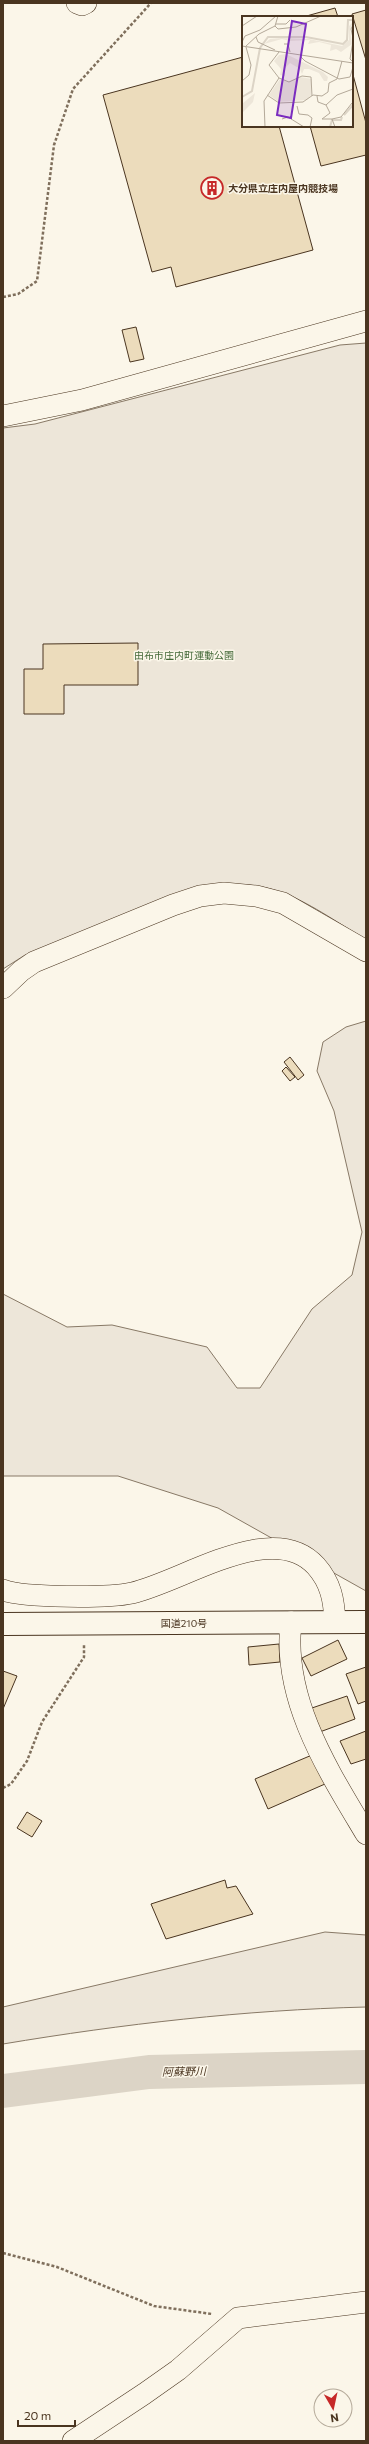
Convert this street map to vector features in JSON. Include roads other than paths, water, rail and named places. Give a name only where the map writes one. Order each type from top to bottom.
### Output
[{"type":"highway","name":"国道210号","points":[[3,1624],[366,1622]]},
{"type":"street","points":[[76,3],[82,5],[86,3]]},
{"type":"street","points":[[3,416],[82,400],[366,321]]},
{"type":"street","points":[[3,988],[21,971],[34,962],[173,904],[212,894],[256,896],[283,903],[366,951]]},
{"type":"street","points":[[3,1590],[24,1595],[120,1594],[145,1588],[224,1558],[278,1548],[302,1554],[310,1560],[324,1576],[333,1597],[335,1622]]},
{"type":"street","points":[[290,1622],[289,1638],[292,1674],[315,1744],[323,1762],[366,1834]]},
{"type":"street","points":[[73,2441],[172,2374],[238,2318],[366,2302]]},
{"type":"waterway","name":"阿蘇野川","points":[[3,2091],[149,2072],[366,2067]]},
{"type":"place","name":"大分県立庄内屋内競技場","points":[[212,188]]},
{"type":"park label","name":"由布市庄内町運動公園","points":[[184,655]]}]
